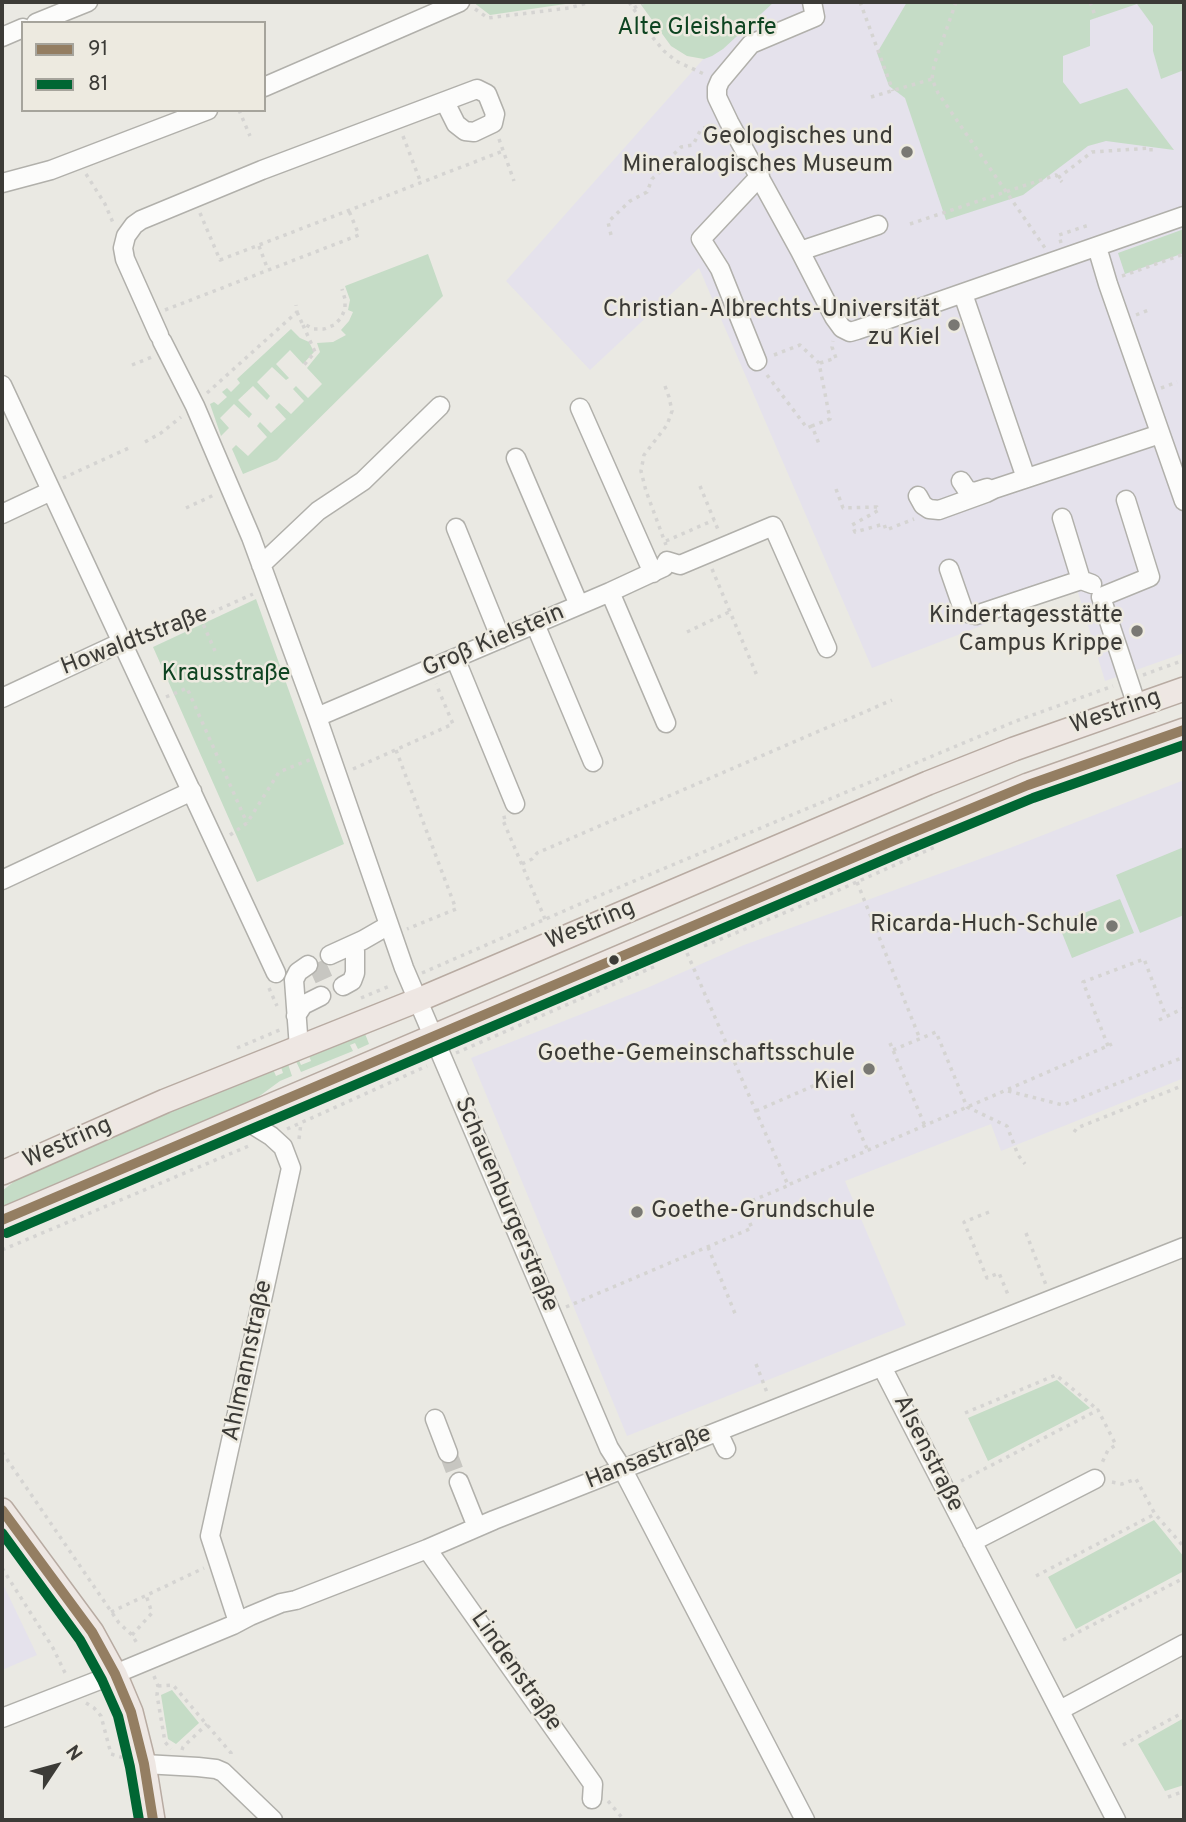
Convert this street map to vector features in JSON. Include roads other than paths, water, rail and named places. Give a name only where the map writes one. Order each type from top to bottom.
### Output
[{"type":"main road","name":"Westring","points":[[2,1173],[165,1101],[299,1048],[414,989],[1014,748],[1184,689]]},
{"type":"main road","name":"Westring","points":[[2,1220],[895,840],[1028,785],[1184,730]]},
{"type":"main road","points":[[2,1510],[92,1632],[115,1674],[131,1712],[144,1764],[153,1820]]},
{"type":"street","points":[[41,21],[88,2]]},
{"type":"street","points":[[812,2],[816,17],[751,44],[717,88],[729,122],[842,328],[850,332],[873,325],[1184,216]]},
{"type":"street","points":[[266,86],[466,4]]},
{"type":"street","points":[[2,37],[21,29]]},
{"type":"street","points":[[477,89],[487,94],[495,114],[493,123],[474,132],[465,131],[456,124],[445,102],[477,89]]},
{"type":"street","name":"Schauenburgerstraße","points":[[445,102],[262,170],[141,220],[129,231],[124,241],[125,259],[230,487],[317,717],[414,989],[608,1448],[623,1470],[805,1820]]},
{"type":"street","points":[[2,183],[75,162],[203,112]]},
{"type":"street","points":[[757,361],[720,269],[701,239],[760,176]]},
{"type":"street","points":[[800,251],[878,225]]},
{"type":"street","points":[[1097,247],[1184,501]]},
{"type":"street","points":[[963,294],[1026,478]]},
{"type":"street","points":[[2,385],[276,973]]},
{"type":"street","points":[[261,565],[318,511],[363,481],[440,406]]},
{"type":"street","points":[[580,408],[653,572]]},
{"type":"street","points":[[918,496],[929,509],[939,510],[1160,434]]},
{"type":"street","points":[[516,458],[579,605]]},
{"type":"street","points":[[961,481],[967,491],[995,489]]},
{"type":"street","points":[[2,514],[51,491]]},
{"type":"street","points":[[1101,597],[1150,577],[1126,500]]},
{"type":"street","points":[[1062,518],[1081,580]]},
{"type":"street","name":"Groß Kielstein","points":[[317,717],[610,592],[653,572],[667,561],[680,565],[773,526],[827,648]]},
{"type":"street","points":[[456,528],[501,639]]},
{"type":"street","points":[[949,569],[964,612],[976,615],[1081,580],[1092,584],[1101,597],[1137,706]]},
{"type":"street","points":[[610,592],[666,723]]},
{"type":"street","points":[[536,624],[593,762]]},
{"type":"street","name":"Howaldtstraße","points":[[2,698],[122,642]]},
{"type":"street","points":[[455,659],[515,804]]},
{"type":"street","points":[[2,880],[192,791]]},
{"type":"street","points":[[359,946],[352,981],[336,971],[359,946],[391,930]]},
{"type":"street","points":[[290,1014],[303,1004],[314,980],[298,972],[294,980],[290,1014],[299,1048]]},
{"type":"street","name":"Ahlmannstraße","points":[[238,1622],[210,1536],[291,1168],[283,1147],[242,1118]]},
{"type":"street","name":"Hansastraße","points":[[2,1718],[115,1674],[281,1603],[296,1600],[623,1470],[722,1440],[775,1410],[1184,1247]]},
{"type":"street","name":"Alsenstraße","points":[[882,1367],[1116,1820]]},
{"type":"street","points":[[435,1419],[448,1454]]},
{"type":"street","name":"Alsenstraße","points":[[972,1542],[1095,1479]]},
{"type":"street","points":[[459,1482],[477,1527]]},
{"type":"street","name":"Lindenstraße","points":[[427,1549],[593,1784],[592,1799]]},
{"type":"street","points":[[1060,1710],[1184,1644]]},
{"type":"street","points":[[144,1764],[216,1769],[229,1777],[273,1820]]},
{"type":"tunnel","points":[[312,975],[334,965]]},
{"type":"tunnel","points":[[448,1453],[459,1482]]},
{"type":"place","name":"Geologisches und Mineralogisches Museum","points":[[907,152]]},
{"type":"place","name":"Christian-Albrechts-Universität zu Kiel","points":[[954,325]]},
{"type":"place","name":"Kindertagesstätte Campus Krippe","points":[[1137,631]]},
{"type":"place","name":"Ricarda-Huch-Schule","points":[[1112,926]]},
{"type":"place","name":"Goethe-Gemeinschaftsschule Kiel","points":[[869,1069]]},
{"type":"place","name":"Goethe-Grundschule","points":[[637,1212]]},
{"type":"park label","name":"Alte Gleisharfe","points":[[697,29]]},
{"type":"park label","name":"Krausstraße","points":[[226,675]]}]
